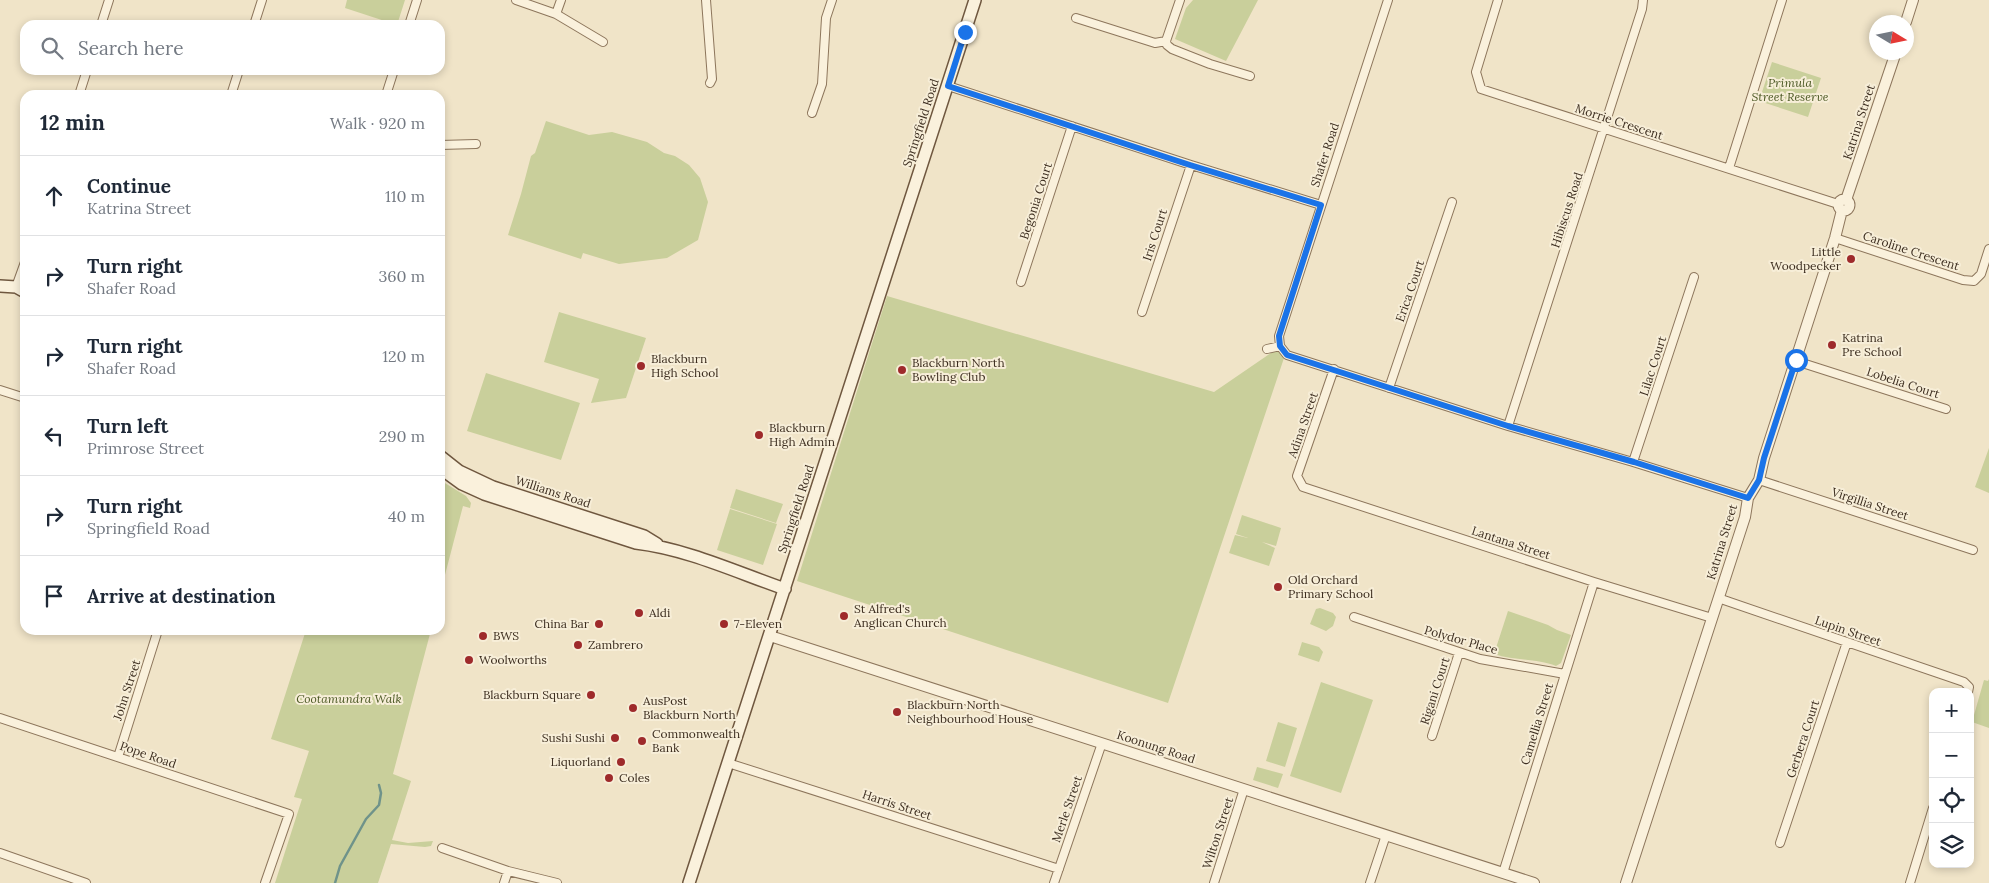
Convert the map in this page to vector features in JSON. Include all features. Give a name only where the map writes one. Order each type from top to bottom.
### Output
[{"type":"main road","name":"Springfield Road","points":[[689,883],[975,0]]},
{"type":"main road","points":[[0,286],[20,289]]},
{"type":"main road","name":"Williams Road","points":[[445,460],[459,471],[482,483],[550,505],[580,520]]},
{"type":"main road","name":"Williams Road","points":[[445,471],[472,489],[536,510],[616,531],[636,543],[661,546],[785,589]]},
{"type":"main road","points":[[536,510],[550,505]]},
{"type":"street","points":[[104,20],[110,0]]},
{"type":"street","points":[[256,20],[262,0]]},
{"type":"street","points":[[411,20],[417,0]]},
{"type":"street","points":[[516,0],[556,14],[603,42]]},
{"type":"street","points":[[556,14],[561,0]]},
{"type":"street","points":[[706,0],[712,78],[710,83]]},
{"type":"street","points":[[812,112],[822,84],[826,18],[832,0]]},
{"type":"street","points":[[1180,0],[1166,41],[1167,45],[1172,49],[1210,64],[1250,76]]},
{"type":"street","name":"Shafer Road","points":[[1280,346],[1279,336],[1388,0]]},
{"type":"street","name":"Morrie Crescent","points":[[1498,0],[1476,72],[1481,89],[1842,204]]},
{"type":"street","name":"Hibiscus Road","points":[[1508,426],[1605,130],[1642,9],[1643,0]]},
{"type":"street","points":[[1729,168],[1782,0]]},
{"type":"street","points":[[1908,15],[1913,0]]},
{"type":"street","points":[[1076,18],[1155,44],[1166,41]]},
{"type":"street","name":"Katrina Street","points":[[1626,883],[1745,517],[1748,498],[1759,480],[1764,458],[1836,238],[1842,204],[1893,60]]},
{"type":"street","points":[[81,90],[85,75]]},
{"type":"street","points":[[233,90],[237,75]]},
{"type":"street","points":[[388,90],[392,75]]},
{"type":"street","points":[[948,86],[1190,165],[1321,205]]},
{"type":"street","name":"Begonia Court","points":[[1021,282],[1072,126]]},
{"type":"street","points":[[445,145],[476,144]]},
{"type":"street","name":"Iris Court","points":[[1142,312],[1190,165]]},
{"type":"street","name":"Erica Court","points":[[1389,388],[1452,202]]},
{"type":"street","name":"Caroline Crescent","points":[[1836,238],[1963,280],[1974,281],[1981,274],[1989,250]]},
{"type":"street","name":"Lilac Court","points":[[1634,462],[1694,277]]},
{"type":"street","points":[[1267,349],[1280,346],[1287,355],[1508,426],[1634,462],[1748,498]]},
{"type":"street","name":"Lobelia Court","points":[[1796,360],[1946,408]]},
{"type":"street","name":"Adina Street","points":[[1303,487],[1297,476],[1334,369]]},
{"type":"street","points":[[0,390],[20,396]]},
{"type":"street","name":"Virgillia Street","points":[[1759,480],[1973,550]]},
{"type":"street","name":"Lantana Street","points":[[1303,487],[1594,582],[1712,618]]},
{"type":"street","name":"Camellia Street","points":[[1503,873],[1594,582]]},
{"type":"street","name":"Lupin Street","points":[[1718,598],[1964,682],[1967,688]]},
{"type":"street","name":"Polydor Place","points":[[1354,617],[1459,654],[1565,674]]},
{"type":"street","name":"John Street","points":[[118,756],[156,635]]},
{"type":"street","name":"Koonung Road","points":[[770,636],[1530,882]]},
{"type":"street","name":"Gerbera Court","points":[[1780,843],[1846,642]]},
{"type":"street","name":"Rigani Court","points":[[1432,736],[1459,654]]},
{"type":"street","name":"Pope Road","points":[[0,718],[289,814],[265,883]]},
{"type":"street","name":"Merle Street","points":[[1054,883],[1102,743]]},
{"type":"street","name":"Harris Street","points":[[728,763],[1059,869]]},
{"type":"street","name":"Wilton Street","points":[[1214,883],[1244,789]]},
{"type":"street","points":[[1910,883],[1929,821]]},
{"type":"street","points":[[1370,883],[1386,835]]},
{"type":"street","points":[[442,848],[508,871],[557,883]]},
{"type":"street","points":[[0,853],[67,880],[86,883]]},
{"type":"street","points":[[504,883],[508,871]]},
{"type":"green space","points":[[347,0],[405,0],[399,20],[382,20],[345,8]]},
{"type":"green space","points":[[1193,0],[1258,0],[1226,61],[1175,39],[1186,8]]},
{"type":"green space","name":"Primula Street Reserve","points":[[1772,62],[1821,78],[1808,117],[1759,101]]},
{"type":"green space","points":[[546,121],[589,135],[612,132],[647,142],[689,165],[700,178],[708,202],[698,240],[667,258],[619,264],[583,253],[581,259],[508,235],[531,156],[535,153]]},
{"type":"green space","points":[[887,296],[1214,392],[1278,348],[1284,358],[1168,703],[797,581]]},
{"type":"green space","points":[[559,312],[646,338],[626,398],[591,403],[599,379],[544,362]]},
{"type":"green space","points":[[486,373],[580,403],[561,460],[467,431]]},
{"type":"green space","points":[[1989,448],[1989,493],[1975,487]]},
{"type":"green space","points":[[445,483],[466,496],[471,503],[470,508],[463,506],[445,575]]},
{"type":"green space","points":[[736,489],[783,504],[776,523],[730,508]]},
{"type":"green space","points":[[730,509],[777,524],[763,565],[717,550]]},
{"type":"green space","points":[[1242,515],[1281,528],[1276,546],[1262,542],[1275,548],[1269,566],[1229,553],[1235,535],[1248,538],[1236,534]]},
{"type":"green space","points":[[1320,608],[1333,613],[1336,617],[1333,626],[1326,631],[1310,624],[1316,609]]},
{"type":"green space","points":[[1508,611],[1571,635],[1561,663],[1556,666],[1549,663],[1509,658],[1494,654]]},
{"type":"green space","name":"Cootamundra Walk","points":[[304,635],[430,635],[393,774],[411,781],[392,840],[408,843],[433,841],[431,846],[391,844],[378,883],[275,883],[302,799],[294,797],[309,751],[271,739]]},
{"type":"green space","points":[[1302,642],[1319,647],[1323,652],[1319,662],[1298,655]]},
{"type":"green space","points":[[1989,679],[1989,728],[1974,723],[1974,715],[1984,680],[1988,681]]},
{"type":"green space","points":[[1321,682],[1373,700],[1341,793],[1290,776]]},
{"type":"green space","points":[[1278,722],[1297,728],[1285,767],[1266,761]]},
{"type":"green space","points":[[1257,767],[1283,774],[1278,788],[1253,780]]},
{"type":"waterway","points":[[335,883],[340,866],[366,819],[379,805],[381,793],[379,785]]},
{"type":"place","name":"Little Woodpecker","points":[[1851,259]]},
{"type":"place","name":"Katrina Pre School","points":[[1832,345]]},
{"type":"place","name":"Blackburn High School","points":[[641,366]]},
{"type":"place","name":"Blackburn North Bowling Club","points":[[902,370]]},
{"type":"place","name":"Blackburn High Admin","points":[[759,435]]},
{"type":"place","name":"Old Orchard Primary School","points":[[1278,587]]},
{"type":"place","name":"Aldi","points":[[639,613]]},
{"type":"place","name":"St Alfred's Anglican Church","points":[[844,616]]},
{"type":"place","name":"China Bar","points":[[599,624]]},
{"type":"place","name":"7-Eleven","points":[[724,624]]},
{"type":"place","name":"BWS","points":[[483,636]]},
{"type":"place","name":"Zambrero","points":[[578,645]]},
{"type":"place","name":"Woolworths","points":[[469,660]]},
{"type":"place","name":"Blackburn Square","points":[[591,695]]},
{"type":"place","name":"AusPost Blackburn North","points":[[633,708]]},
{"type":"place","name":"Blackburn North Neighbourhood House","points":[[897,712]]},
{"type":"place","name":"Sushi Sushi","points":[[615,738]]},
{"type":"place","name":"Commonwealth Bank","points":[[642,741]]},
{"type":"place","name":"Liquorland","points":[[621,762]]},
{"type":"place","name":"Coles","points":[[609,778]]},
{"type":"route","points":[[965,32],[948,86],[1190,165],[1321,205],[1279,336],[1280,346],[1287,355],[1508,426],[1634,462],[1748,498],[1759,480],[1764,458],[1796,360]]}]
